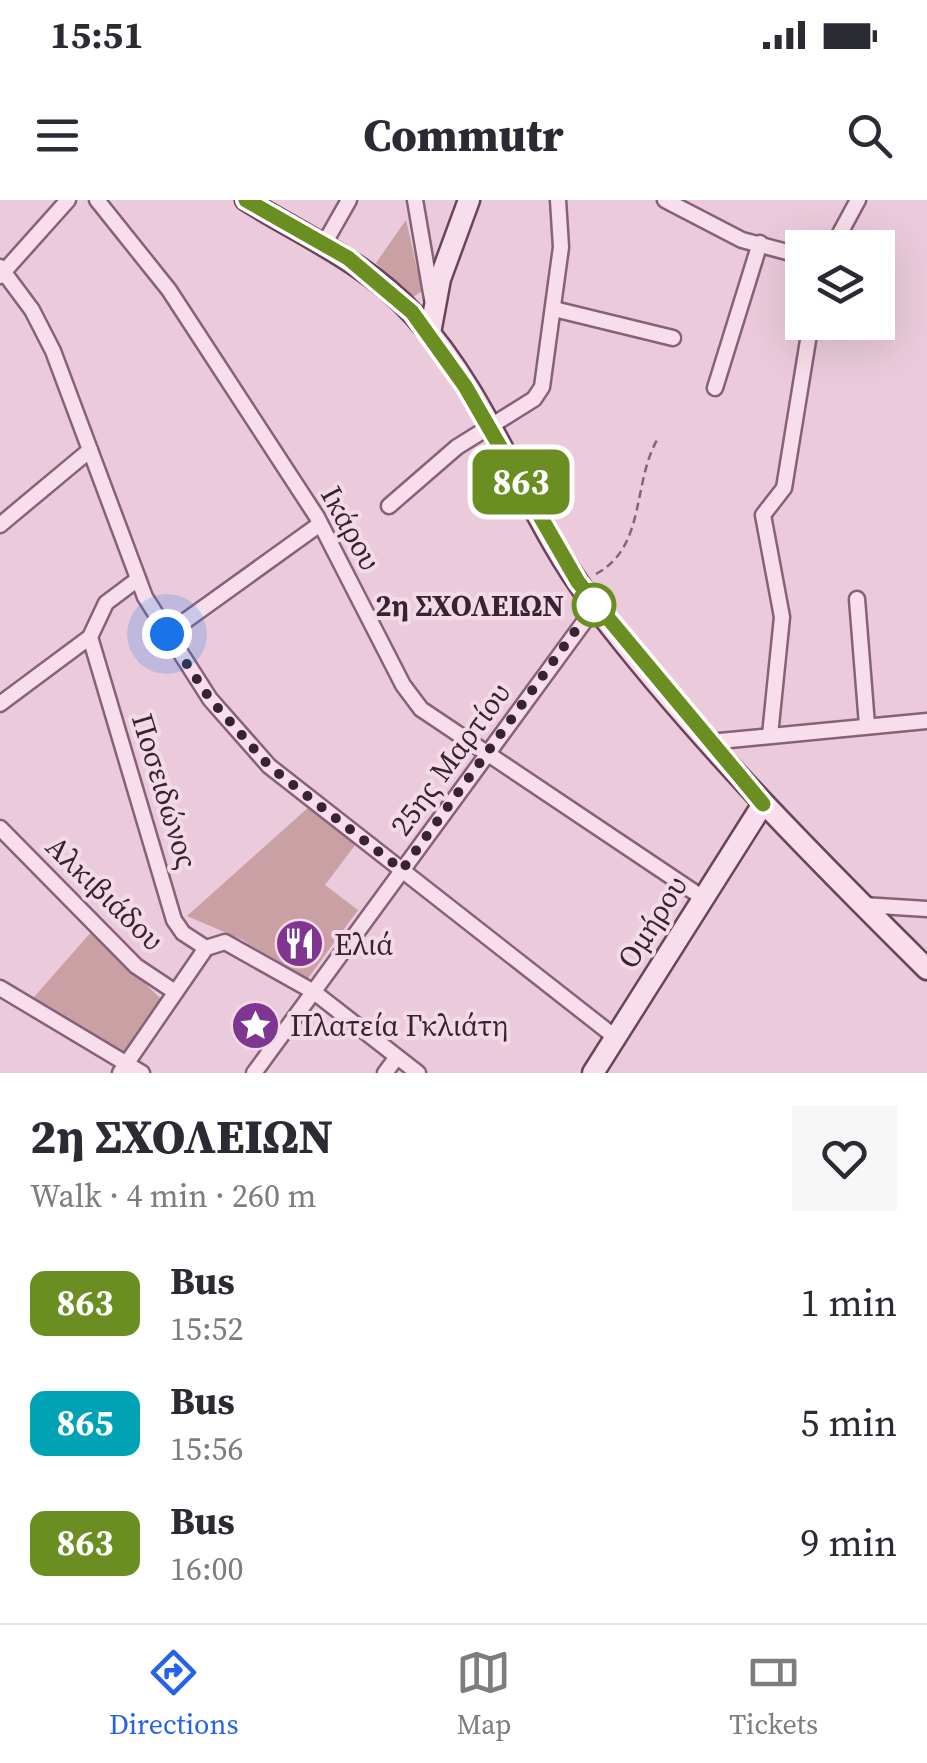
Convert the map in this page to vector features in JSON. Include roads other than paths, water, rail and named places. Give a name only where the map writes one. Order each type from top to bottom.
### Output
[{"type":"street","points":[[68,200],[1,272],[32,310],[53,351],[138,580],[167,634],[210,699],[269,766],[616,1037]]},
{"type":"street","name":"Ικάρου","points":[[97,200],[169,290],[320,524],[403,685],[421,708],[704,898]]},
{"type":"street","points":[[246,200],[324,244],[378,282],[430,333],[490,426],[595,607],[763,804],[927,969]]},
{"type":"street","points":[[324,244],[349,200]]},
{"type":"street","points":[[415,200],[433,305]]},
{"type":"street","points":[[430,333],[433,305],[468,200]]},
{"type":"street","points":[[390,506],[426,471],[534,399],[542,387],[561,247],[558,200]]},
{"type":"street","points":[[665,200],[724,232],[785,251]]},
{"type":"street","points":[[842,230],[858,200]]},
{"type":"street","points":[[715,388],[760,243]]},
{"type":"street","points":[[554,309],[673,338]]},
{"type":"street","points":[[770,735],[782,617],[762,515],[784,488],[808,340]]},
{"type":"street","points":[[0,525],[90,450]]},
{"type":"street","points":[[167,634],[320,524]]},
{"type":"street","points":[[0,704],[90,637],[106,603],[138,580]]},
{"type":"street","points":[[857,599],[867,724]]},
{"type":"street","name":"25ης Μαρτίου","points":[[254,1073],[595,607]]},
{"type":"street","name":"Ποσειδώνος","points":[[90,637],[174,920],[183,932],[206,948]]},
{"type":"street","points":[[709,742],[927,720]]},
{"type":"street","name":"Ομήρου","points":[[593,1073],[763,804]]},
{"type":"street","name":"Αλκιβιάδου","points":[[0,828],[136,966],[175,992]]},
{"type":"street","points":[[860,905],[927,909]]},
{"type":"street","points":[[124,1068],[206,948],[225,942],[314,992],[418,1073]]},
{"type":"street","points":[[0,988],[124,1068],[142,1073]]},
{"type":"street","points":[[385,1073],[397,1057]]},
{"type":"place","name":"2η ΣΧΟΛΕΙΩΝ","points":[[594,605]]},
{"type":"place","name":"Ελιά","points":[[299,944]]},
{"type":"place","name":"Πλατεία Γκλιάτη","points":[[255,1025]]}]
